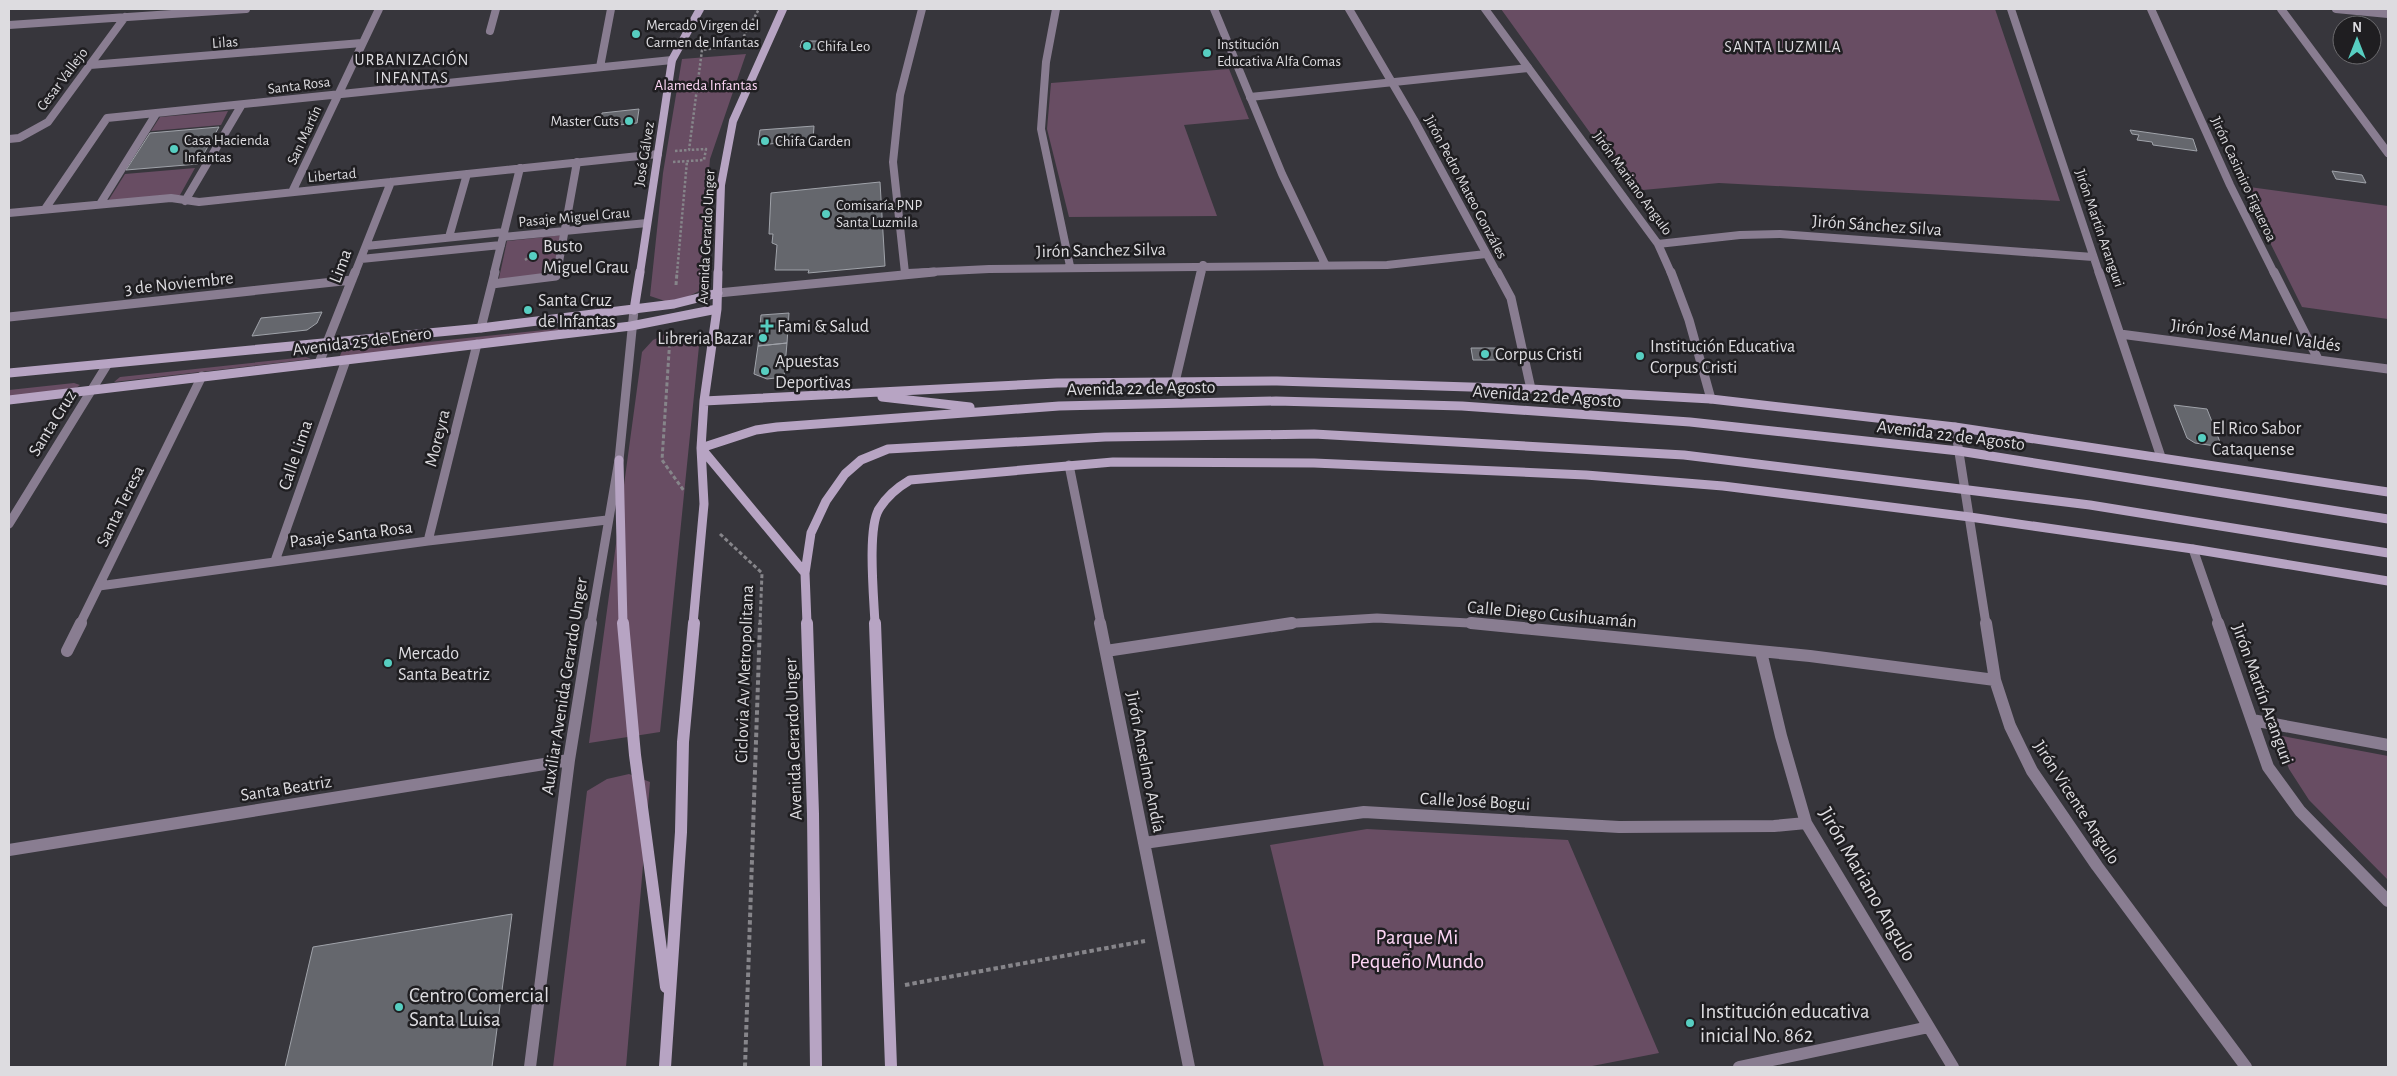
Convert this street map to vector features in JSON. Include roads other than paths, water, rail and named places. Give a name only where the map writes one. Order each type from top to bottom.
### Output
[{"type":"main road","name":"José Gálvez","points":[[634,310],[672,60],[700,9]]},
{"type":"main road","name":"Avenida Gerardo Unger","points":[[665,1067],[681,832],[683,742],[703,517],[701,448],[704,401],[717,309],[721,185],[733,121],[783,9]]},
{"type":"main road","name":"Avenida 25 de Enero","points":[[9,373],[107,365],[328,341],[481,328],[634,310],[674,304],[718,293]]},
{"type":"main road","name":"Avenida 25 de Enero","points":[[9,400],[631,326],[717,309]]},
{"type":"main road","name":"Avenida 22 de Agosto","points":[[704,401],[1057,383],[1296,381],[1531,389],[1711,399],[1954,427],[2388,492]]},
{"type":"main road","points":[[854,394],[997,410]]},
{"type":"main road","name":"Avenida 22 de Agosto","points":[[701,448],[756,430],[777,427],[1059,406],[1276,401],[1462,406],[1690,422],[1959,450],[2388,519]]},
{"type":"main road","points":[[805,573],[811,533],[826,501],[845,474],[861,460],[888,449],[1105,437],[1314,434],[1684,455],[2090,505],[2388,553]]},
{"type":"main road","points":[[701,448],[805,573]]},
{"type":"main road","points":[[619,460],[624,646],[635,754],[669,1008]]},
{"type":"main road","points":[[890,1067],[876,687],[873,540],[878,510],[895,489],[910,480],[1113,462],[1314,464],[1576,475],[1723,486],[1970,517],[2193,549],[2388,581]]},
{"type":"main road","name":"Avenida Gerardo Unger","points":[[805,573],[813,814],[816,1067]]},
{"type":"street","points":[[9,25],[246,9]]},
{"type":"street","name":"San Martín","points":[[292,192],[379,9]]},
{"type":"street","points":[[490,31],[496,9]]},
{"type":"street","points":[[600,67],[611,9]]},
{"type":"street","points":[[906,273],[893,162],[900,95],[922,9]]},
{"type":"street","points":[[1056,9],[1046,62],[1041,129],[1070,266]]},
{"type":"street","points":[[1214,9],[1282,174],[1325,264]]},
{"type":"street","name":"Jirón Pedro Mateo Gonzáles","points":[[1349,9],[1392,82],[1511,298],[1531,389]]},
{"type":"street","name":"Jirón Mariano Angulo","points":[[1485,9],[1658,244],[1672,272],[1691,322],[1711,399]]},
{"type":"street","name":"Jirón Martín Aranguri","points":[[2011,9],[2161,457]]},
{"type":"street","name":"Jirón Casimiro Figueroa","points":[[2151,9],[2230,184],[2318,359]]},
{"type":"street","points":[[2281,9],[2368,130],[2388,153]]},
{"type":"street","points":[[2336,9],[2388,14]]},
{"type":"street","name":"Cesar Vallejo","points":[[9,139],[19,138],[48,122],[125,17]]},
{"type":"street","name":"Lilas","points":[[90,65],[362,44]]},
{"type":"street","name":"Santa Rosa","points":[[45,209],[107,118],[241,106],[339,94],[672,60]]},
{"type":"street","points":[[1250,97],[1528,68]]},
{"type":"street","points":[[185,201],[241,106]]},
{"type":"street","points":[[100,204],[156,114]]},
{"type":"street","name":"Libertad","points":[[9,213],[171,198],[199,202],[658,154]]},
{"type":"street","points":[[492,284],[556,276],[577,162]]},
{"type":"street","name":"Pasaje Miguel Grau","points":[[481,328],[520,168]]},
{"type":"street","points":[[449,237],[467,174]]},
{"type":"street","name":"Lima","points":[[320,363],[391,182]]},
{"type":"street","name":"Pasaje Miguel Grau","points":[[361,259],[503,238],[647,224]]},
{"type":"street","name":"Jirón Sánchez Silva","points":[[1658,244],[1740,234],[1780,234],[2093,257]]},
{"type":"street","name":"Pasaje Miguel Grau","points":[[366,246],[449,237],[503,238]]},
{"type":"street","name":"Jirón Sanchez Silva","points":[[718,293],[906,273],[1070,266],[1387,264],[1486,254]]},
{"type":"street","points":[[1176,382],[1203,265]]},
{"type":"street","name":"3 de Noviembre","points":[[9,317],[352,280]]},
{"type":"street","name":"Auxiliar Avenida Gerardo Unger","points":[[530,1067],[569,760],[607,520],[619,460],[634,310]]},
{"type":"street","name":"Jirón José Manuel Valdés","points":[[2120,334],[2388,369]]},
{"type":"street","name":"Moreyra","points":[[428,541],[477,344]]},
{"type":"street","name":"Calle Lima","points":[[275,560],[346,360]]},
{"type":"street","name":"Santa Cruz","points":[[9,524],[107,365]]},
{"type":"street","name":"Santa Teresa","points":[[67,651],[202,376]]},
{"type":"street","name":"Jirón Vicente Angulo","points":[[1954,427],[1966,489],[1995,680],[2010,726],[2032,771],[2097,866],[2246,1067]]},
{"type":"street","name":"Jirón Anselmo Andía","points":[[1069,465],[1188,1067]]},
{"type":"street","name":"Pasaje Santa Rosa","points":[[100,586],[275,560],[607,520]]},
{"type":"street","name":"Jirón Martín Aranguri","points":[[2193,549],[2268,767],[2300,811],[2388,901]]},
{"type":"street","name":"Calle Diego Cusihuamán","points":[[1106,651],[1290,623],[1343,619],[1411,620],[1513,627],[1832,658],[1995,680]]},
{"type":"street","name":"Jirón Mariano Angulo","points":[[1761,652],[1781,736],[1806,823],[1953,1067]]},
{"type":"street","points":[[2252,720],[2388,745]]},
{"type":"street","name":"Santa Beatriz","points":[[9,850],[569,760]]},
{"type":"street","name":"Calle José Bogui","points":[[1144,843],[1364,812],[1619,827],[1774,826],[1806,823]]},
{"type":"street","points":[[1739,1067],[1929,1027]]},
{"type":"place","name":"Mercado Virgen del Carmen de Infantas","points":[[636,34]]},
{"type":"place","name":"Chifa Leo","points":[[807,46]]},
{"type":"place","name":"Institución Educativa Alfa Comas","points":[[1207,53]]},
{"type":"place","name":"Master Cuts","points":[[629,121]]},
{"type":"place","name":"Chifa Garden","points":[[765,141]]},
{"type":"place","name":"Casa Hacienda Infantas","points":[[174,149]]},
{"type":"place","name":"Comisaría PNP Santa Luzmila","points":[[826,214]]},
{"type":"place","name":"Busto Miguel Grau","points":[[533,256]]},
{"type":"place","name":"Santa Cruz de Infantas","points":[[528,310]]},
{"type":"place","name":"Fami & Salud","points":[[767,326]]},
{"type":"place","name":"Libreria Bazar","points":[[763,338]]},
{"type":"place","name":"Corpus Cristi","points":[[1485,354]]},
{"type":"place","name":"Institución Educativa Corpus Cristi","points":[[1640,356]]},
{"type":"place","name":"Apuestas Deportivas","points":[[765,371]]},
{"type":"place","name":"El Rico Sabor Cataquense","points":[[2202,438]]},
{"type":"place","name":"Mercado Santa Beatriz","points":[[388,663]]},
{"type":"place","name":"Centro Comercial Santa Luisa","points":[[399,1007]]},
{"type":"place","name":"Institución educativa inicial No. 862","points":[[1690,1023]]},
{"type":"district","name":"SANTA LUZMILA","points":[[1783,46]]},
{"type":"district","name":"URBANIZACIÓN INFANTAS","points":[[412,68]]},
{"type":"park label","name":"Alameda Infantas","points":[[706,85]]},
{"type":"park label","name":"Parque Mi Pequeño Mundo","points":[[1417,949]]}]
